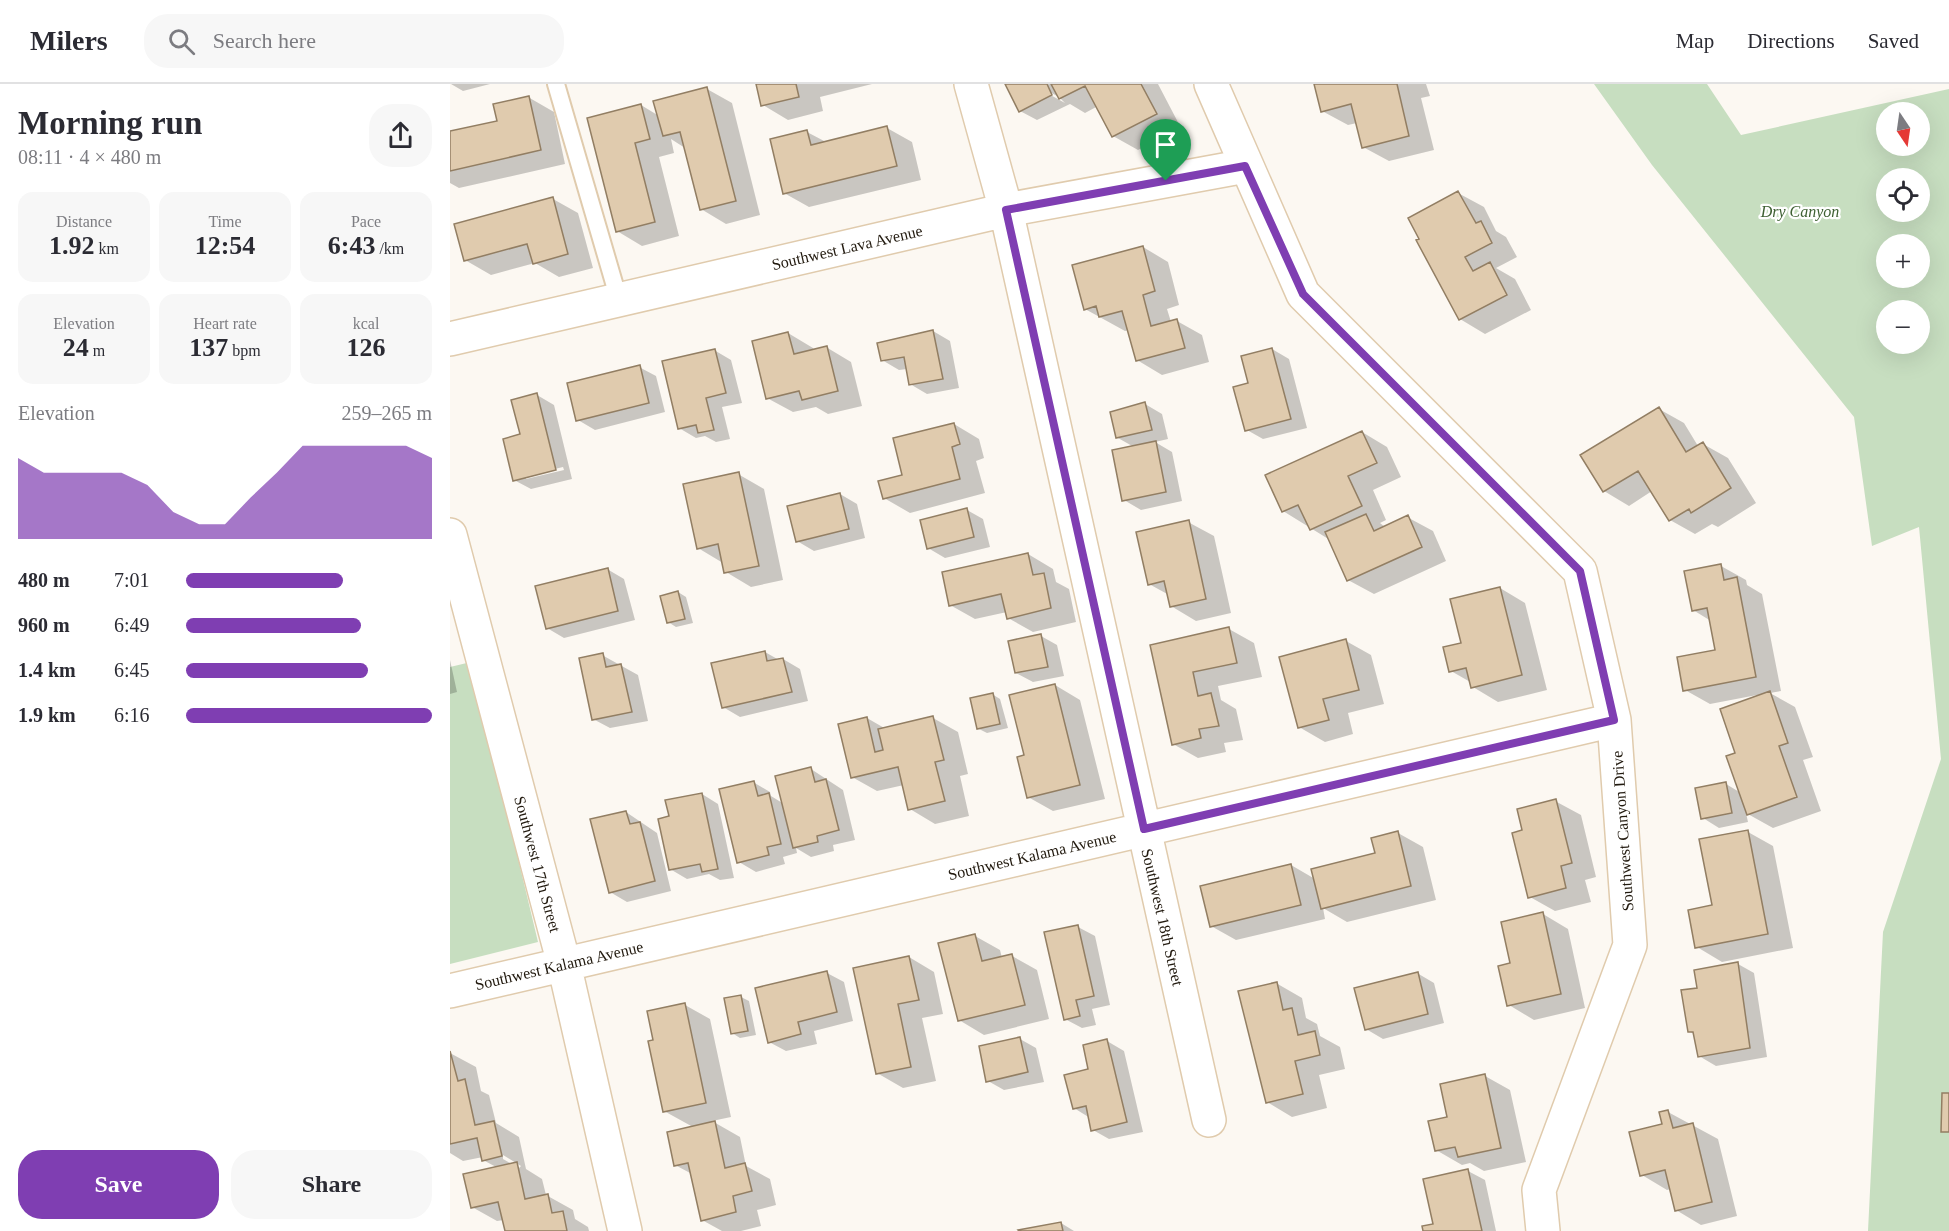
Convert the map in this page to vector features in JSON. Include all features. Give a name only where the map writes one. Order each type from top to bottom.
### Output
[{"type":"street","name":"Southwest 18th Street","points":[[970,84],[1006,210],[1209,1120]]},
{"type":"street","name":"Southwest Canyon Drive","points":[[1211,84],[1303,294],[1580,571],[1614,720],[1630,945],[1539,1190],[1543,1231]]},
{"type":"street","name":"Southwest Lava Avenue","points":[[450,339],[1006,210],[1245,166]]},
{"type":"street","name":"Southwest 17th Street","points":[[450,535],[564,964],[625,1231]]},
{"type":"street","name":"Southwest Kalama Avenue","points":[[450,991],[1614,720]]},
{"type":"lane","points":[[556,84],[620,300]]},
{"type":"green space","name":"Dry Canyon","points":[[1594,84],[1707,84],[1741,135],[1876,105],[1876,156],[1930,156],[1930,102],[1890,102],[1949,89],[1949,1231],[1868,1231],[1883,932],[1941,759],[1919,527],[1872,546],[1854,417],[1652,165]]},
{"type":"green space","points":[[471,662],[538,942],[450,964],[450,667]]},
{"type":"building","points":[[756,84],[796,84],[799,97],[761,106]]},
{"type":"building","points":[[1005,84],[1047,84],[1052,95],[1019,112]]},
{"type":"building","points":[[1051,84],[1141,84],[1157,114],[1112,137],[1085,86],[1059,99]]},
{"type":"building","points":[[1314,84],[1397,84],[1409,136],[1362,148],[1351,104],[1321,112]]},
{"type":"building","points":[[707,87],[736,201],[700,210],[680,132],[663,136],[653,101]]},
{"type":"building","points":[[529,96],[541,150],[450,171],[450,131],[497,121],[493,104]]},
{"type":"building","points":[[641,104],[650,139],[635,143],[655,222],[616,232],[587,118]]},
{"type":"building","points":[[887,126],[897,166],[783,194],[770,139],[807,130],[811,145]]},
{"type":"building","points":[[1458,191],[1476,223],[1481,221],[1492,243],[1465,257],[1473,271],[1490,262],[1507,295],[1459,320],[1416,240],[1419,239],[1408,218]]},
{"type":"building","points":[[553,197],[568,254],[533,264],[527,244],[464,261],[454,224]]},
{"type":"building","points":[[1143,246],[1155,291],[1143,295],[1151,326],[1177,319],[1185,348],[1136,361],[1122,311],[1099,317],[1096,306],[1084,310],[1072,265]]},
{"type":"building","points":[[933,330],[943,379],[909,385],[904,357],[881,361],[877,343]]},
{"type":"building","points":[[788,332],[794,354],[827,346],[838,391],[802,400],[799,391],[766,399],[752,341]]},
{"type":"building","points":[[1272,348],[1291,419],[1245,431],[1233,387],[1248,383],[1241,356]]},
{"type":"building","points":[[715,349],[726,393],[706,398],[714,430],[698,433],[696,425],[678,429],[662,361]]},
{"type":"building","points":[[640,365],[649,403],[576,421],[567,383]]},
{"type":"building","points":[[537,393],[556,470],[513,481],[503,439],[520,434],[511,400]]},
{"type":"building","points":[[1145,402],[1152,430],[1116,438],[1110,412]]},
{"type":"building","points":[[1659,407],[1686,452],[1703,442],[1731,488],[1691,513],[1689,509],[1669,521],[1638,471],[1603,492],[1580,455]]},
{"type":"building","points":[[954,423],[960,444],[952,447],[960,479],[883,499],[878,481],[902,475],[893,438]]},
{"type":"building","points":[[1362,431],[1377,463],[1348,476],[1362,506],[1310,530],[1298,505],[1282,512],[1265,475]]},
{"type":"building","points":[[1156,441],[1166,492],[1122,501],[1112,450]]},
{"type":"building","points":[[739,472],[759,566],[724,573],[718,544],[697,549],[683,484]]},
{"type":"building","points":[[840,493],[849,529],[796,542],[787,506]]},
{"type":"building","points":[[967,508],[974,537],[927,549],[920,520]]},
{"type":"building","points":[[1366,514],[1374,531],[1408,515],[1422,547],[1347,581],[1325,532]]},
{"type":"building","points":[[1189,520],[1206,599],[1170,607],[1164,581],[1148,585],[1136,532]]},
{"type":"building","points":[[1028,553],[1033,575],[1044,573],[1051,608],[1007,619],[1001,594],[949,606],[942,572]]},
{"type":"building","points":[[1721,564],[1724,580],[1737,577],[1756,677],[1683,691],[1677,657],[1715,650],[1707,608],[1692,611],[1684,571]]},
{"type":"building","points":[[608,568],[618,611],[546,629],[535,586]]},
{"type":"building","points":[[1500,587],[1522,675],[1471,688],[1466,668],[1449,672],[1443,647],[1461,643],[1450,599]]},
{"type":"building","points":[[678,591],[685,619],[667,623],[660,596]]},
{"type":"building","points":[[1229,627],[1237,663],[1193,672],[1198,696],[1211,693],[1219,726],[1199,729],[1201,738],[1172,745],[1150,645]]},
{"type":"building","points":[[1041,634],[1048,667],[1015,673],[1008,641]]},
{"type":"building","points":[[1346,639],[1359,690],[1323,699],[1329,720],[1298,728],[1279,657]]},
{"type":"building","points":[[765,651],[767,661],[783,658],[792,692],[722,708],[711,663]]},
{"type":"building","points":[[603,653],[606,667],[621,664],[632,712],[592,720],[579,658]]},
{"type":"building","points":[[1055,684],[1080,785],[1027,798],[1017,757],[1024,755],[1009,695]]},
{"type":"building","points":[[1770,691],[1788,743],[1779,746],[1797,797],[1747,815],[1726,756],[1735,753],[1720,709]]},
{"type":"building","points":[[993,693],[1000,724],[977,729],[970,698]]},
{"type":"building","points":[[933,716],[944,760],[935,762],[945,801],[908,810],[898,767],[851,778],[838,724],[867,717],[875,752],[883,750],[878,729]]},
{"type":"building","points":[[811,767],[815,782],[826,779],[839,830],[817,836],[818,842],[793,848],[775,776]]},
{"type":"building","points":[[754,781],[758,796],[769,793],[781,844],[767,847],[769,855],[737,863],[719,789]]},
{"type":"building","points":[[1726,782],[1732,813],[1701,819],[1695,788]]},
{"type":"building","points":[[702,793],[718,869],[702,872],[700,864],[669,870],[658,819],[669,816],[665,800]]},
{"type":"building","points":[[1556,799],[1572,863],[1561,866],[1566,888],[1528,898],[1512,833],[1522,830],[1517,809]]},
{"type":"building","points":[[626,811],[630,824],[640,822],[655,881],[609,893],[590,819]]},
{"type":"building","points":[[1748,830],[1768,934],[1695,948],[1688,910],[1712,905],[1699,839]]},
{"type":"building","points":[[1398,831],[1411,886],[1321,909],[1311,869],[1375,853],[1371,838]]},
{"type":"building","points":[[1291,864],[1301,905],[1210,927],[1200,886]]},
{"type":"building","points":[[1543,912],[1561,994],[1507,1006],[1498,966],[1510,963],[1501,922]]},
{"type":"building","points":[[1078,925],[1094,996],[1076,1000],[1080,1016],[1064,1020],[1044,932]]},
{"type":"building","points":[[975,934],[982,961],[1012,954],[1025,1005],[958,1021],[938,943]]},
{"type":"building","points":[[909,956],[919,1000],[898,1004],[911,1067],[876,1074],[853,968]]},
{"type":"building","points":[[1738,962],[1750,1048],[1698,1057],[1693,1032],[1688,1032],[1681,990],[1697,988],[1694,970]]},
{"type":"building","points":[[827,971],[837,1012],[798,1022],[801,1034],[768,1043],[755,988]]},
{"type":"building","points":[[1418,972],[1428,1014],[1365,1030],[1354,988]]},
{"type":"building","points":[[1277,982],[1283,1010],[1292,1008],[1298,1035],[1315,1031],[1320,1055],[1295,1061],[1303,1094],[1266,1103],[1238,991]]},
{"type":"building","points":[[741,995],[748,1031],[731,1034],[724,998]]},
{"type":"building","points":[[685,1003],[706,1103],[663,1112],[648,1041],[653,1040],[647,1011]]},
{"type":"building","points":[[1020,1037],[1028,1072],[986,1082],[979,1046]]},
{"type":"building","points":[[1107,1039],[1127,1122],[1091,1131],[1086,1106],[1073,1109],[1064,1075],[1088,1069],[1083,1045]]},
{"type":"building","points":[[450,1051],[458,1081],[465,1079],[475,1125],[494,1121],[502,1156],[482,1161],[477,1138],[450,1144]]},
{"type":"building","points":[[1485,1074],[1501,1148],[1458,1157],[1455,1147],[1435,1151],[1428,1121],[1447,1117],[1440,1084]]},
{"type":"building","points":[[1942,1093],[1949,1093],[1949,1132],[1941,1132]]},
{"type":"building","points":[[1668,1110],[1673,1128],[1693,1123],[1712,1202],[1675,1211],[1665,1170],[1640,1176],[1629,1132],[1662,1124],[1659,1112]]},
{"type":"building","points":[[715,1121],[725,1168],[745,1163],[752,1191],[733,1196],[736,1212],[701,1221],[688,1163],[674,1166],[667,1132]]},
{"type":"building","points":[[517,1162],[525,1199],[548,1194],[552,1213],[563,1211],[567,1231],[505,1231],[498,1202],[471,1208],[463,1174]]},
{"type":"building","points":[[1468,1169],[1482,1231],[1423,1231],[1422,1226],[1433,1224],[1423,1179]]},
{"type":"building","points":[[1061,1222],[1063,1231],[1018,1230]]},
{"type":"route","points":[[1245,166],[1303,294],[1580,571],[1614,720],[1144,829],[1006,210],[1166,181],[1245,166]]}]
